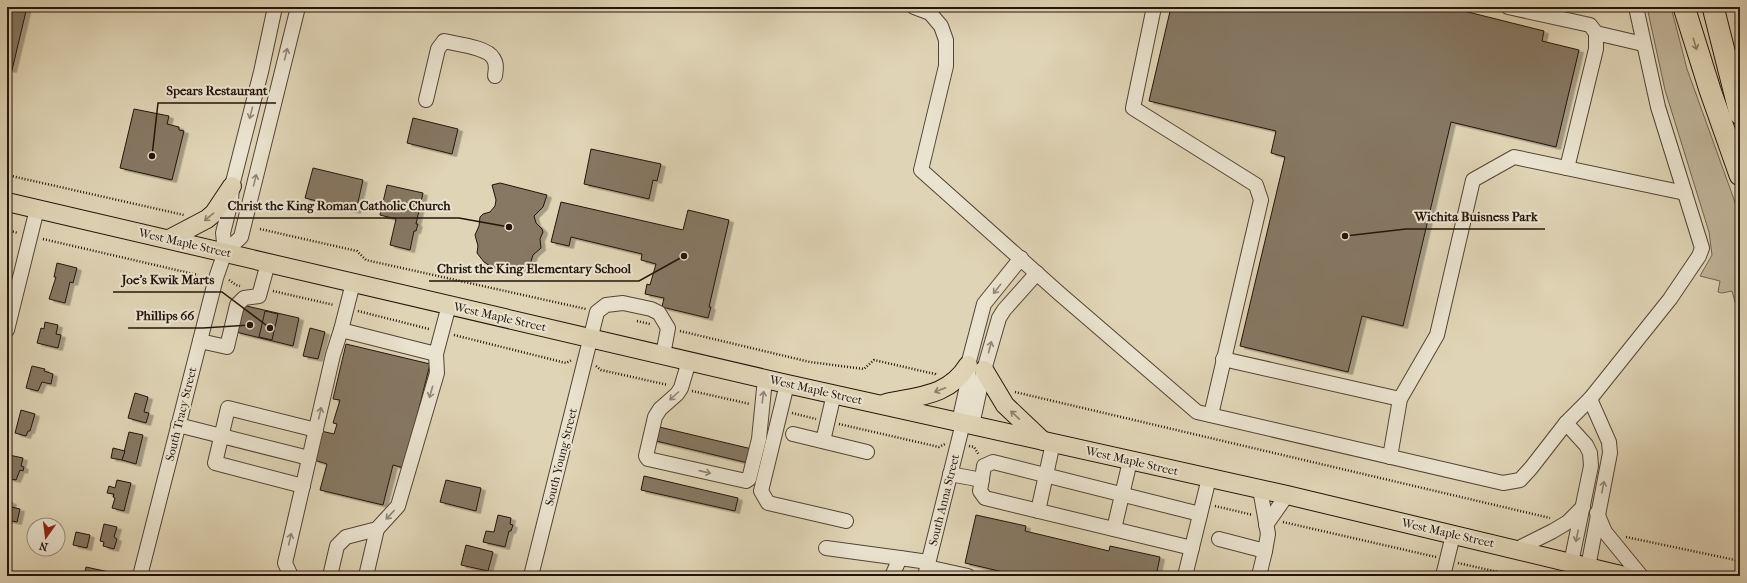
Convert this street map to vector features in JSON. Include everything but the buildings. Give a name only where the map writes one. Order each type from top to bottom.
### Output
[{"type":"highway","points":[[1684,7],[1710,90],[1740,175]]},
{"type":"highway","points":[[1713,7],[1740,114]]},
{"type":"main road","points":[[169,239],[207,219],[214,213],[232,186]]},
{"type":"main road","name":"West Maple Street","points":[[7,202],[787,384],[1287,495],[1625,576]]},
{"type":"main road","points":[[879,404],[940,391],[976,367],[1005,405],[1048,442]]},
{"type":"street","name":"South Tracy Street","points":[[140,576],[216,278],[225,252],[223,232],[231,201],[232,186],[261,72],[275,7]]},
{"type":"street","name":"South Tracy Street","points":[[225,252],[240,237],[298,7]]},
{"type":"street","points":[[914,7],[930,13],[941,26],[946,40],[946,66],[921,170],[1197,412],[1503,483],[1520,480],[1566,423],[1590,399],[1670,299],[1699,256],[1702,248],[1658,107],[1636,7]]},
{"type":"street","points":[[1154,7],[1133,108],[1256,185],[1261,200],[1210,415]]},
{"type":"street","points":[[1508,7],[1590,25],[1596,33],[1596,49],[1567,168]]},
{"type":"street","points":[[1596,33],[1643,44]]},
{"type":"street","points":[[426,100],[438,49],[444,41],[485,50],[493,57],[496,68],[495,76]]},
{"type":"street","points":[[1390,457],[1400,399],[1437,335],[1473,180],[1514,157],[1685,193]]},
{"type":"street","points":[[7,330],[37,209]]},
{"type":"street","points":[[976,367],[984,304],[1021,258]]},
{"type":"street","points":[[200,341],[227,347],[237,305],[244,298],[259,296],[268,263]]},
{"type":"street","points":[[976,367],[1004,310],[1037,273]]},
{"type":"street","points":[[291,576],[284,563],[353,283]]},
{"type":"street","name":"South Young Street","points":[[531,576],[597,312],[606,305],[623,303],[651,309],[659,313],[668,328],[663,355]]},
{"type":"street","points":[[366,576],[377,529],[398,506],[437,373],[436,354],[449,305]]},
{"type":"street","points":[[341,330],[436,354]]},
{"type":"street","points":[[1223,359],[1400,399]]},
{"type":"street","points":[[689,361],[681,388],[677,394],[660,409],[655,417],[646,456],[648,459],[746,481],[749,479],[757,451],[761,406],[766,379]]},
{"type":"street","name":"South Anna Street","points":[[927,568],[964,424],[969,378],[976,367]]},
{"type":"street","points":[[787,384],[761,491],[768,503],[846,521]]},
{"type":"street","points":[[823,441],[834,394]]},
{"type":"street","points":[[1579,565],[1597,513],[1610,453],[1609,442],[1590,399]]},
{"type":"street","points":[[303,486],[215,463],[221,436],[228,408],[316,430]]},
{"type":"street","points":[[1566,423],[1586,445],[1590,453],[1591,466],[1584,507],[1579,565]]},
{"type":"street","points":[[178,425],[309,458]]},
{"type":"street","points":[[793,434],[867,452]]},
{"type":"street","points":[[1038,511],[1046,476],[1048,442]]},
{"type":"street","points":[[1114,529],[1130,461]]},
{"type":"street","points":[[1192,548],[985,498],[980,491],[984,466],[993,462],[1122,494],[1202,509]]},
{"type":"street","points":[[950,474],[982,480]]},
{"type":"street","points":[[1185,576],[1209,478]]},
{"type":"street","points":[[1259,576],[1268,534],[1267,521],[1260,489]]},
{"type":"street","points":[[1267,521],[1287,495]]},
{"type":"street","points":[[1515,550],[1553,532],[1568,522],[1584,507]]},
{"type":"street","points":[[1597,513],[1605,532],[1641,576]]},
{"type":"street","points":[[330,576],[337,546],[346,537],[377,529]]},
{"type":"street","points":[[1443,576],[1453,535]]},
{"type":"street","points":[[1219,539],[1265,551]]},
{"type":"street","points":[[826,548],[900,558],[927,568],[968,576]]},
{"type":"street","points":[[892,576],[900,558]]},
{"type":"path","points":[[7,175],[189,216]]},
{"type":"path","points":[[7,230],[198,275]]},
{"type":"path","points":[[228,280],[236,285],[262,289],[346,308],[566,363],[573,359],[596,365],[601,370],[761,406]]},
{"type":"path","points":[[780,411],[939,447],[949,442],[974,447],[978,454],[986,456]]},
{"type":"path","points":[[1202,509],[1267,521],[1516,576]]},
{"type":"shaded area","points":[[1647,7],[1671,7],[1687,69],[1740,216],[1740,320],[1732,291],[1722,293],[1718,292],[1720,281],[1700,276],[1712,255],[1709,232],[1665,90]]},
{"type":"place","name":"Spears Restaurant","points":[[152,156]]},
{"type":"place","name":"Christ the King Roman Catholic Church","points":[[509,227]]},
{"type":"place","name":"Wichita Buisness Park","points":[[1345,236]]},
{"type":"place","name":"Christ the King Elementary School","points":[[684,256]]},
{"type":"place","name":"Phillips 66","points":[[250,325]]},
{"type":"place","name":"Joe's Kwik Marts","points":[[270,328]]}]
